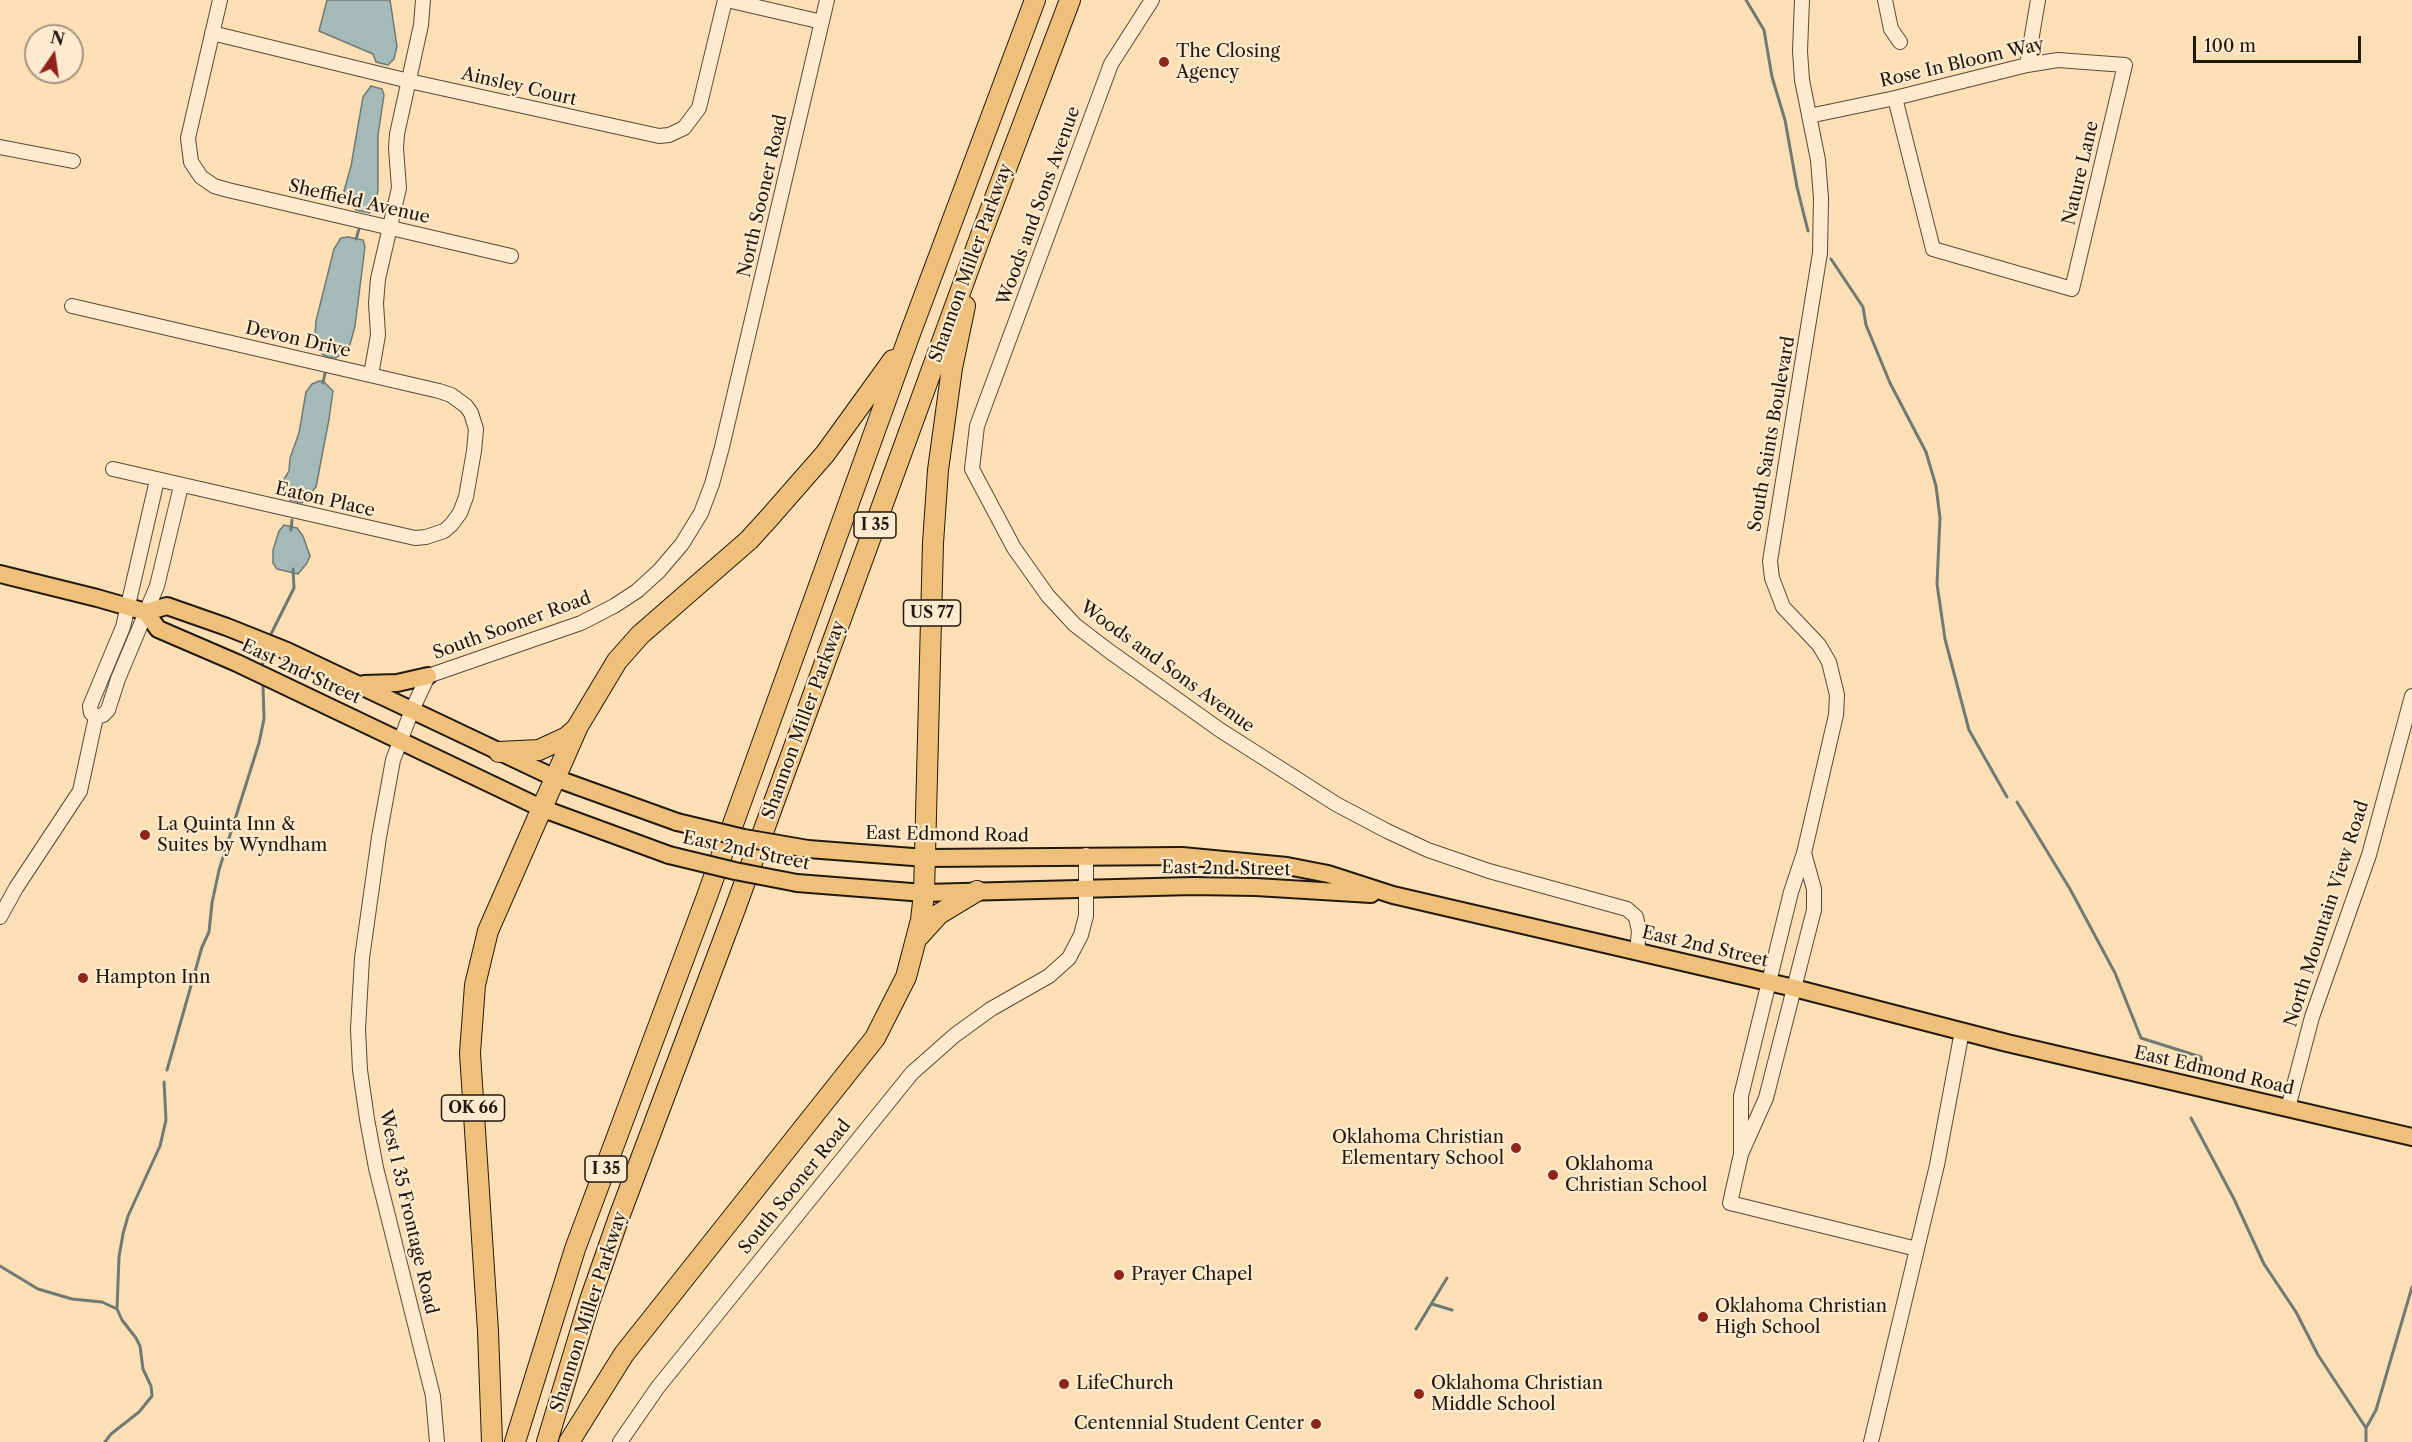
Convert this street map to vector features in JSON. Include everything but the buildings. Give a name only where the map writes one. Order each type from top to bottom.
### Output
[{"type":"highway","name":"Shannon Miller Parkway","points":[[515,1442],[575,1249],[706,899],[908,339],[1035,0]]},
{"type":"highway","name":"Shannon Miller Parkway","points":[[547,1442],[590,1300],[615,1228],[735,909],[981,235],[1070,0]]},
{"type":"highway","name":"US 77","points":[[924,894],[933,543],[938,470],[952,368],[981,235]]},
{"type":"highway","points":[[555,778],[579,726],[617,661],[640,635],[749,540],[798,487],[850,421],[908,339]]},
{"type":"highway","points":[[499,752],[538,750],[567,737],[579,726]]},
{"type":"highway","name":"OK 66","points":[[492,1442],[488,1330],[470,1053],[471,1015],[477,976],[488,931],[555,778]]},
{"type":"highway","points":[[916,941],[926,926],[939,914],[977,891]]},
{"type":"highway","points":[[569,1442],[624,1354],[874,1038],[906,977],[916,941],[924,894]]},
{"type":"main road","name":"East 2nd Street","points":[[0,574],[146,612],[167,606],[286,651],[555,778],[677,822],[744,838],[808,849]]},
{"type":"main road","name":"East 2nd Street","points":[[146,612],[158,629],[237,663],[541,808],[669,855],[735,871],[797,883],[924,894],[977,891],[1256,887],[1324,893],[1393,895]]},
{"type":"main road","points":[[357,684],[397,683],[428,676]]},
{"type":"main road","name":"East Edmond Road","points":[[808,849],[926,858],[1086,855]]},
{"type":"main road","name":"East 2nd Street","points":[[1086,855],[1182,856],[1287,866],[1328,874],[1393,895],[1794,988],[2007,1043]]},
{"type":"main road","name":"East Edmond Road","points":[[2007,1043],[2412,1137]]},
{"type":"street","points":[[212,33],[220,0]]},
{"type":"street","points":[[371,375],[378,335],[378,279],[399,188],[397,134],[421,26],[423,0]]},
{"type":"street","points":[[726,0],[822,22]]},
{"type":"street","name":"Ainsley Court","points":[[212,33],[409,81],[648,135],[669,135],[684,128],[699,108],[726,0]]},
{"type":"street","name":"North Sooner Road","points":[[734,401],[827,0]]},
{"type":"street","name":"Woods and Sons Avenue","points":[[1152,0],[1111,64],[977,426],[972,469],[976,477],[1014,548],[1048,596],[1075,626],[1220,730],[1336,804],[1387,831],[1428,850],[1479,867],[1627,909],[1636,917],[1639,931],[1638,952]]},
{"type":"street","name":"South Saints Boulevard","points":[[1741,1154],[1741,1096],[1791,892],[1804,853],[1836,715],[1837,695],[1829,662],[1819,645],[1783,607],[1772,578],[1770,561],[1820,253],[1821,198],[1818,160],[1802,80],[1800,51],[1802,0]]},
{"type":"street","points":[[1885,0],[1891,29],[1900,42]]},
{"type":"street","points":[[2027,65],[2038,0]]},
{"type":"street","name":"Sheffield Avenue","points":[[212,33],[188,138],[190,162],[201,177],[221,188],[511,256]]},
{"type":"street","name":"Rose In Bloom Way","points":[[1809,116],[1895,98],[2027,65],[2058,60],[2125,65]]},
{"type":"street","name":"Nature Lane","points":[[1895,98],[1933,249],[2072,289],[2125,65]]},
{"type":"street","points":[[0,147],[73,160]]},
{"type":"street","name":"Devon Drive","points":[[72,306],[439,391],[461,401],[471,413],[476,440],[474,451]]},
{"type":"street","name":"South Sooner Road","points":[[399,741],[428,676],[581,623],[637,591],[659,571],[682,544],[701,513],[712,484],[734,401]]},
{"type":"street","name":"Eaton Place","points":[[113,469],[415,538],[444,531],[460,513],[466,497],[474,451]]},
{"type":"street","points":[[96,717],[91,712],[90,706],[123,627],[157,480]]},
{"type":"street","points":[[96,717],[108,711],[114,691],[158,586],[181,486]]},
{"type":"street","name":"North Mountain View Road","points":[[2288,1108],[2312,1017],[2369,855],[2412,696]]},
{"type":"street","points":[[0,917],[16,888],[80,791],[96,717]]},
{"type":"street","name":"West I 35 Frontage Road","points":[[399,741],[393,760],[379,837],[362,958],[358,1029],[367,1119],[376,1168],[433,1396],[438,1442]]},
{"type":"street","name":"South Saints Boulevard","points":[[1804,853],[1814,889],[1814,910],[1766,1098],[1741,1154],[1730,1203],[1917,1249]]},
{"type":"street","name":"South Sooner Road","points":[[620,1442],[658,1387],[912,1073],[955,1035],[991,1009],[1061,967],[1076,948],[1086,916],[1086,855]]},
{"type":"street","points":[[1871,1442],[1937,1165],[1962,1031]]},
{"type":"shaded area","points":[[327,0],[390,0],[397,46],[394,59],[388,65],[376,62],[373,54],[319,31]]},
{"type":"shaded area","points":[[371,86],[382,89],[384,95],[378,135],[378,190],[370,213],[356,210],[346,201],[344,191],[351,166],[363,97]]},
{"type":"shaded area","points":[[341,238],[363,240],[365,247],[355,326],[349,348],[336,358],[328,357],[322,354],[322,347],[315,335],[316,321],[334,249]]},
{"type":"shaded area","points":[[323,381],[333,391],[316,487],[302,503],[290,500],[283,481],[289,471],[290,458],[299,433],[306,392],[312,384]]},
{"type":"shaded area","points":[[284,525],[297,528],[303,536],[310,556],[298,574],[277,569],[273,563],[273,550],[279,531]]},
{"type":"waterway","points":[[1746,0],[1764,30],[1772,77],[1785,120],[1797,187],[1808,231]]},
{"type":"waterway","points":[[356,239],[359,229]]},
{"type":"waterway","points":[[1831,259],[1863,307],[1866,325],[1890,383],[1926,452],[1936,486],[1940,518],[1937,584],[1945,639],[1969,730],[2007,797]]},
{"type":"waterway","points":[[323,383],[325,373]]},
{"type":"waterway","points":[[291,530],[292,520]]},
{"type":"waterway","points":[[271,634],[294,588],[293,569]]},
{"type":"waterway","points":[[262,668],[264,652]]},
{"type":"waterway","points":[[167,1070],[202,947],[209,932],[219,870],[259,743],[264,719],[263,686]]},
{"type":"waterway","points":[[2017,802],[2070,889],[2115,973],[2141,1038],[2201,1057],[2202,1066]]},
{"type":"waterway","points":[[117,1309],[119,1257],[123,1234],[128,1216],[160,1146],[166,1120],[164,1082]]},
{"type":"waterway","points":[[2191,1118],[2234,1199],[2264,1264],[2296,1312],[2318,1355],[2366,1428]]},
{"type":"waterway","points":[[0,1266],[38,1289],[72,1299],[102,1302],[117,1309],[122,1320],[136,1338],[152,1396],[139,1412],[111,1434],[105,1442]]},
{"type":"waterway","points":[[1416,1329],[1447,1278]]},
{"type":"waterway","points":[[2366,1442],[2366,1428],[2376,1410],[2412,1287]]},
{"type":"waterway","points":[[1432,1304],[1452,1310]]},
{"type":"place","name":"The Closing Agency","points":[[1164,62]]},
{"type":"place","name":"La Quinta Inn & Suites by Wyndham","points":[[145,835]]},
{"type":"place","name":"Hampton Inn","points":[[83,978]]},
{"type":"place","name":"Oklahoma Christian Elementary School","points":[[1516,1148]]},
{"type":"place","name":"Oklahoma Christian School","points":[[1553,1175]]},
{"type":"place","name":"Prayer Chapel","points":[[1119,1275]]},
{"type":"place","name":"Oklahoma Christian High School","points":[[1703,1317]]},
{"type":"place","name":"LifeChurch","points":[[1064,1384]]},
{"type":"place","name":"Oklahoma Christian Middle School","points":[[1419,1394]]},
{"type":"place","name":"Centennial Student Center","points":[[1316,1424]]}]
